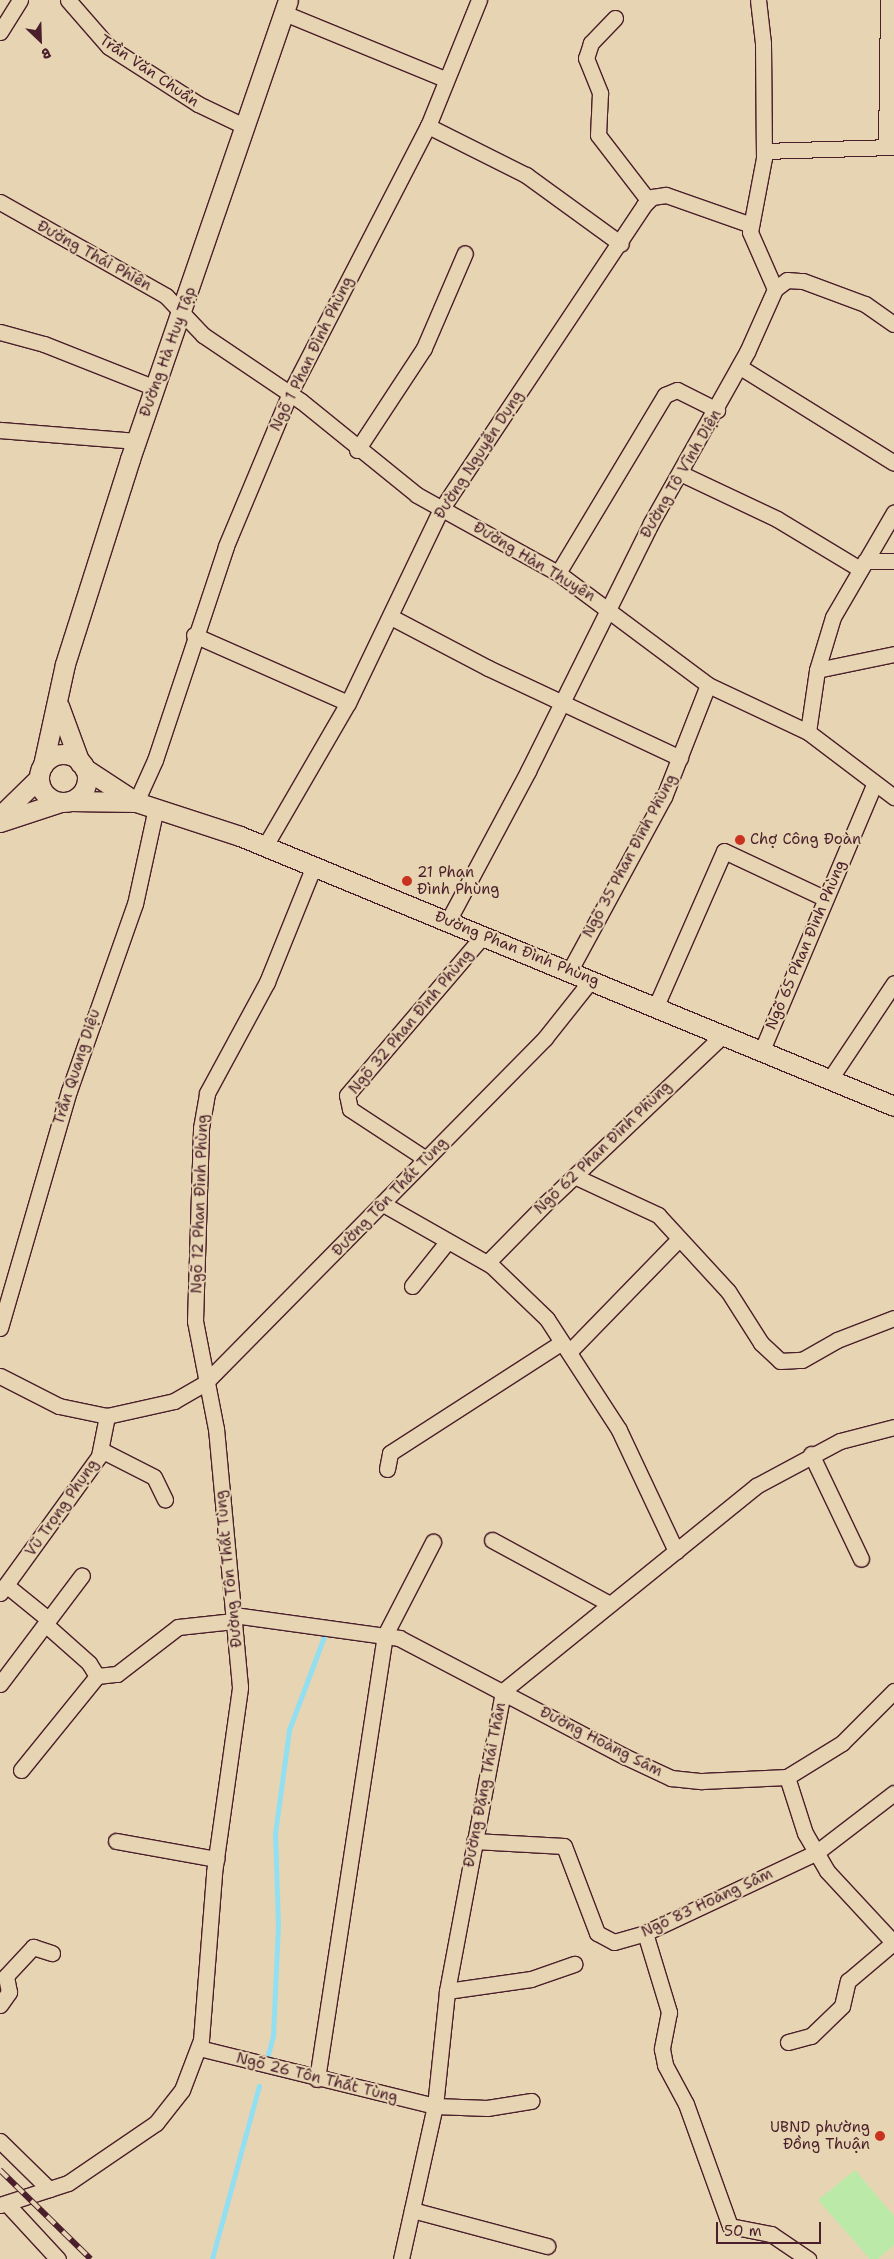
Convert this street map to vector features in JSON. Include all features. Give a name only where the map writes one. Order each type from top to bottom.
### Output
[{"type":"main road","name":"Đường Hà Huy Tập","points":[[41,771],[59,706],[65,664],[136,441],[183,315],[244,126],[286,6]]},
{"type":"main road","name":"Đường Hà Huy Tập","points":[[59,706],[82,765]]},
{"type":"main road","points":[[0,816],[41,771],[62,754],[82,765],[83,789],[65,801],[45,794],[41,771]]},
{"type":"main road","name":"Đường Phan Đình Phùng","points":[[82,765],[136,802]]},
{"type":"main road","name":"Đường Phan Đình Phùng","points":[[0,822],[65,801],[136,802],[156,808],[265,846],[313,868],[448,920],[483,936],[592,979],[894,1106]]},
{"type":"street","points":[[0,32],[20,0]]},
{"type":"street","name":"Trần Văn Chuẩn","points":[[68,0],[109,47],[198,104],[244,126]]},
{"type":"street","name":"Ngõ 1 Phan Đình Phùng","points":[[136,802],[155,760],[194,635],[290,393],[428,126],[445,79],[478,0]]},
{"type":"street","points":[[758,0],[763,43],[764,151],[751,225],[775,289],[787,280],[803,282],[865,304],[894,324]]},
{"type":"street","points":[[764,151],[890,147],[888,0]]},
{"type":"street","points":[[286,6],[445,79]]},
{"type":"street","points":[[615,18],[591,43],[586,58],[600,93],[598,135],[648,200],[666,195],[751,225]]},
{"type":"street","points":[[428,126],[526,175],[621,244]]},
{"type":"street","name":"Đường Nguyễn Dụng","points":[[265,846],[348,703],[440,511],[541,355],[621,244],[648,200]]},
{"type":"street","name":"Đường Thái Phiên","points":[[0,202],[166,296],[183,315]]},
{"type":"street","points":[[356,450],[424,348],[465,253]]},
{"type":"street","name":"Đường Tô Vĩnh Diện","points":[[448,920],[562,704],[651,522],[682,474],[740,367],[775,289]]},
{"type":"street","name":"Đường Hàn Thuyên","points":[[183,315],[203,335],[290,393],[356,450],[440,511],[464,519],[558,573],[609,608],[708,685],[808,732],[874,785],[894,797]]},
{"type":"street","points":[[0,332],[44,344],[155,388]]},
{"type":"street","points":[[740,367],[894,463]]},
{"type":"street","points":[[558,573],[665,395],[677,390],[717,410]]},
{"type":"street","points":[[0,430],[136,441]]},
{"type":"street","points":[[682,474],[777,519],[863,565],[894,561]]},
{"type":"street","points":[[808,732],[817,670],[833,617],[894,512]]},
{"type":"street","points":[[391,616],[562,704],[680,758]]},
{"type":"street","points":[[194,635],[348,703]]},
{"type":"street","points":[[817,670],[894,654]]},
{"type":"street","name":"Ngõ 35 Phan Đình Phùng","points":[[570,970],[644,836],[680,758],[708,685]]},
{"type":"street","name":"Ngõ 65 Phan Đình Phùng","points":[[762,1050],[824,898],[874,785]]},
{"type":"street","name":"Trần Quang Diệu","points":[[0,1328],[66,1100],[135,904],[156,808]]},
{"type":"street","points":[[656,1006],[724,851],[824,898]]},
{"type":"street","name":"Ngõ 12 Phan Đình Phùng","points":[[205,1383],[195,1321],[204,1107],[275,966],[313,868]]},
{"type":"street","name":"Ngõ 32 Phan Đình Phùng","points":[[426,1159],[350,1109],[347,1095],[483,936]]},
{"type":"street","name":"Đường Tôn Thất Tùng","points":[[3,2205],[48,2190],[98,2166],[156,2123],[182,2090],[199,2048],[205,2019],[216,1858],[239,1709],[234,1618],[216,1430],[205,1383],[384,1204],[545,1038],[592,979]]},
{"type":"street","points":[[830,1079],[894,983]]},
{"type":"street","name":"Ngõ 62 Phan Đình Phùng","points":[[492,1266],[489,1261],[574,1176],[724,1034]]},
{"type":"street","points":[[574,1176],[658,1215],[728,1291],[761,1343],[787,1364],[894,1318]]},
{"type":"street","points":[[384,1204],[447,1242],[492,1266],[547,1319],[619,1430],[676,1552]]},
{"type":"street","points":[[387,1469],[390,1453],[565,1348],[679,1239]]},
{"type":"street","points":[[412,1286],[447,1242]]},
{"type":"street","points":[[0,1376],[59,1406],[107,1416],[174,1401],[205,1383]]},
{"type":"street","name":"Vũ Trọng Phụng","points":[[3,1589],[54,1523],[100,1450],[107,1416]]},
{"type":"street","name":"Đường Đặng Thái Thân","points":[[401,2259],[435,2106],[447,1991],[503,1691],[756,1486],[811,1454],[894,1428]]},
{"type":"street","points":[[100,1450],[154,1477],[165,1500]]},
{"type":"street","points":[[811,1454],[861,1559]]},
{"type":"street","points":[[492,1540],[610,1604]]},
{"type":"street","points":[[317,2080],[385,1635],[433,1542]]},
{"type":"street","points":[[0,1684],[48,1623],[82,1575]]},
{"type":"street","points":[[3,1589],[48,1623],[89,1663],[97,1676],[20,1770]]},
{"type":"street","name":"Đường Hoàng Sâm","points":[[97,1676],[117,1674],[178,1627],[234,1618],[385,1635],[421,1646],[503,1691],[671,1778],[702,1781],[787,1778]]},
{"type":"street","points":[[788,2042],[812,2036],[842,2006],[848,1981],[894,1942],[827,1871],[805,1833],[787,1778],[842,1743],[894,1691]]},
{"type":"street","name":"Ngõ 83 Hoàng Sâm","points":[[474,1841],[564,1846],[597,1933],[614,1942],[646,1933],[817,1852],[894,1793]]},
{"type":"street","points":[[116,1841],[216,1858]]},
{"type":"street","points":[[646,1933],[669,2012],[662,2049],[665,2066],[686,2104],[730,2226],[771,2234],[808,2259]]},
{"type":"street","points":[[0,2005],[9,1996],[6,1976],[33,1947],[52,1952]]},
{"type":"street","points":[[447,1991],[531,1979],[574,1964]]},
{"type":"street","name":"Ngõ 26 Tôn Thất Tùng","points":[[199,2048],[317,2080],[435,2106],[486,2108],[531,2101]]},
{"type":"street","points":[[0,2141],[48,2190]]},
{"type":"street","points":[[3,2205],[58,2259]]},
{"type":"street","points":[[412,2210],[547,2246]]},
{"type":"green space","points":[[855,2170],[894,2216],[894,2245],[878,2259],[870,2259],[818,2200]]},
{"type":"waterway","points":[[266,2062],[273,2036],[278,1927],[275,1834],[289,1730],[324,1637]]},
{"type":"waterway","points":[[212,2259],[259,2086]]},
{"type":"railway","points":[[0,2170],[91,2259]]},
{"type":"place","name":"Chợ Công Đoàn","points":[[740,840]]},
{"type":"place","name":"21 Phan Đình Phùng","points":[[407,881]]},
{"type":"place","name":"UBND phường Đồng Thuận","points":[[880,2136]]}]
